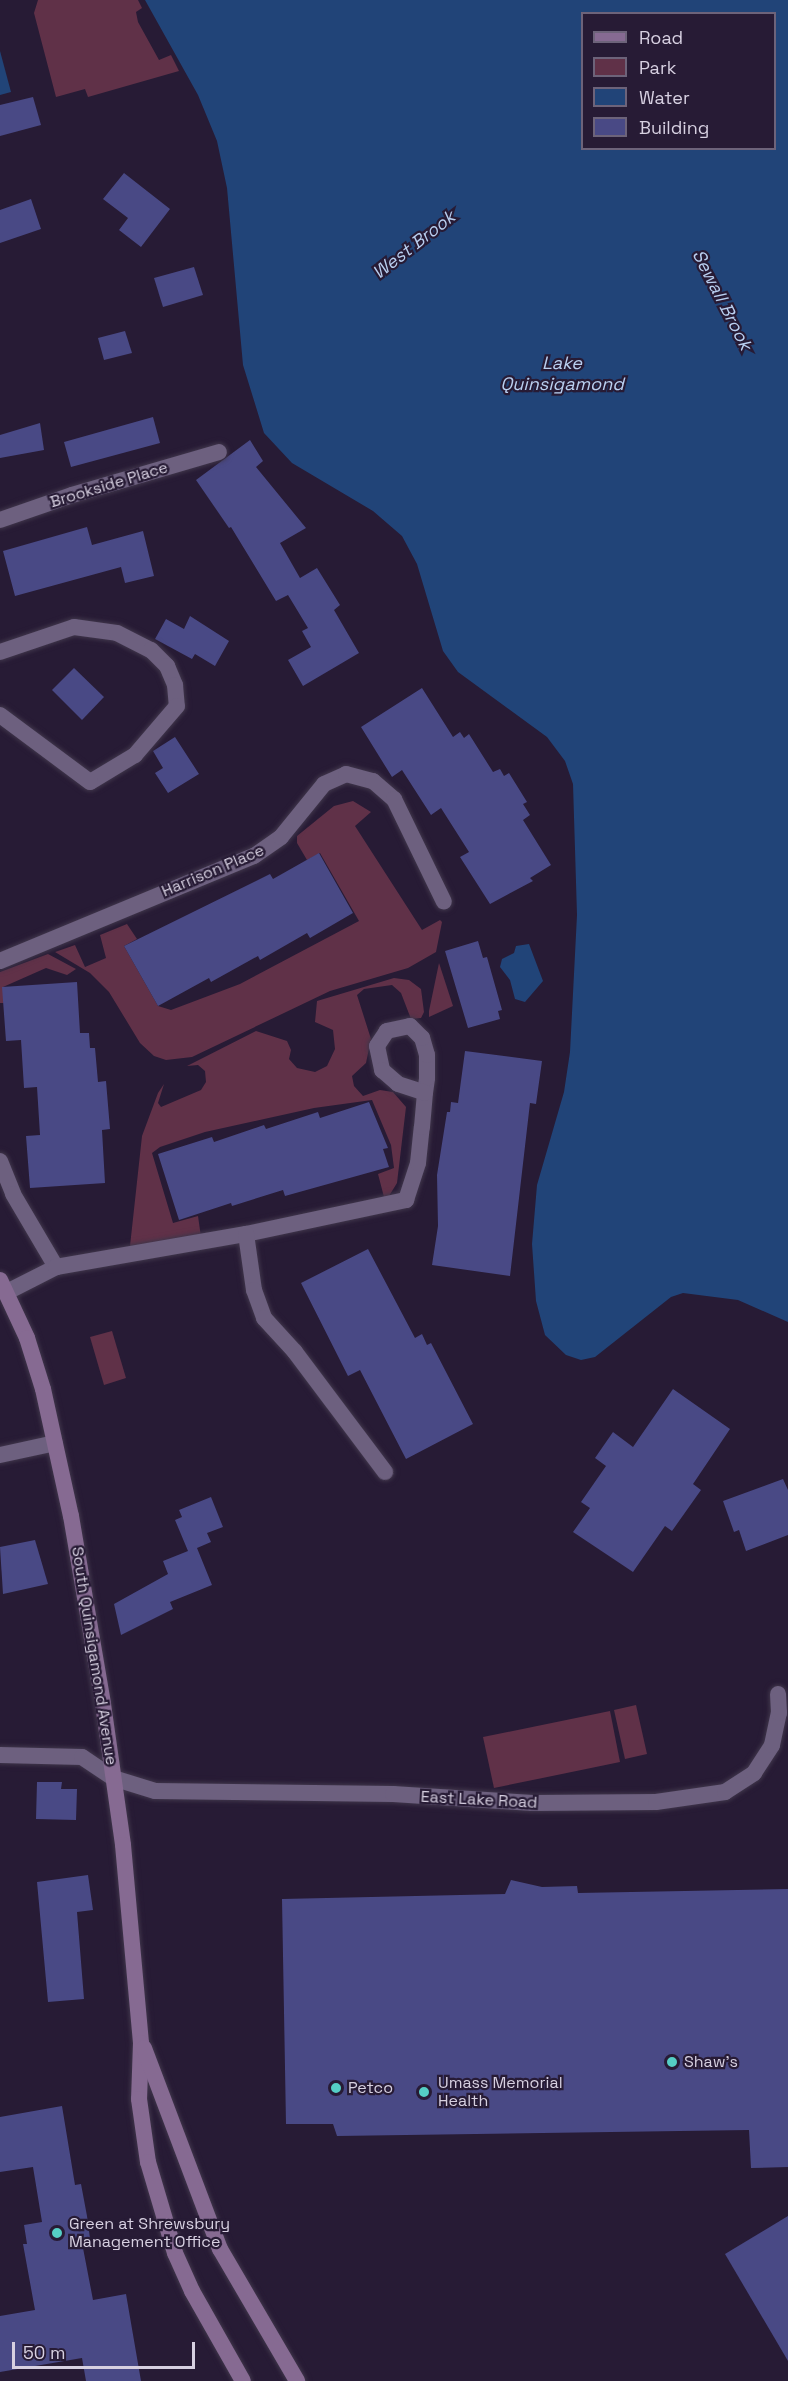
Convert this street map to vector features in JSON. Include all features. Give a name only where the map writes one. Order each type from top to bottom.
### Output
[{"type":"main road","name":"South Quinsigamond Avenue","points":[[3,1286],[35,1362],[73,1529],[113,1778],[141,2043],[139,2099],[163,2220],[192,2291],[243,2381]]},
{"type":"main road","name":"South Quinsigamond Avenue","points":[[141,2043],[220,2249],[297,2381]]},
{"type":"street","name":"Brookside Place","points":[[0,520],[72,495],[219,452]]},
{"type":"street","points":[[0,652],[62,629],[82,626],[135,640],[159,657],[173,675],[177,706],[135,755],[90,782],[0,715]]},
{"type":"street","name":"Harrison Place","points":[[0,961],[254,856],[281,837],[324,784],[346,774],[373,781],[394,799],[444,902]]},
{"type":"street","points":[[3,1286],[56,1267],[246,1234],[406,1200],[418,1163],[425,1093]]},
{"type":"street","points":[[0,1161],[13,1194],[56,1267]]},
{"type":"street","points":[[246,1234],[254,1290],[264,1318],[295,1352],[385,1472]]},
{"type":"street","points":[[0,1455],[55,1443]]},
{"type":"street","name":"East Lake Road","points":[[0,1755],[82,1757],[113,1778],[155,1791],[239,1795],[393,1794],[533,1803],[703,1798],[740,1784],[765,1760],[777,1729],[778,1694]]},
{"type":"green space","points":[[38,0],[138,0],[142,8],[136,12],[138,22],[159,60],[171,55],[179,71],[88,97],[85,89],[56,97],[34,13]]},
{"type":"green space","points":[[353,801],[371,812],[355,826],[422,930],[440,920],[442,922],[436,952],[408,968],[330,991],[192,1057],[166,1060],[154,1056],[140,1043],[109,992],[90,973],[55,952],[75,945],[85,967],[106,958],[100,935],[127,924],[137,939],[124,946],[158,1006],[171,1010],[240,984],[359,921],[320,853],[307,860],[297,843],[297,836],[334,806]]},
{"type":"green space","points":[[48,954],[76,969],[67,975],[46,968],[3,987],[4,1003],[0,1003],[0,972]]},
{"type":"green space","points":[[439,963],[453,1006],[429,1017],[429,1011]]},
{"type":"green space","points":[[394,978],[409,980],[421,989],[424,1012],[421,1018],[411,1019],[401,993],[392,985],[364,989],[357,995],[371,1039],[366,1063],[352,1076],[354,1086],[363,1096],[380,1090],[393,1092],[406,1107],[397,1183],[389,1196],[384,1197],[378,1174],[394,1168],[391,1145],[372,1100],[314,1108],[205,1132],[160,1147],[152,1153],[173,1223],[198,1216],[201,1237],[130,1246],[142,1136],[158,1093],[164,1084],[158,1103],[161,1107],[201,1090],[206,1082],[205,1071],[198,1065],[187,1066],[256,1031],[287,1041],[291,1050],[289,1059],[297,1068],[315,1072],[327,1066],[335,1049],[333,1030],[315,1022],[317,1001]]},
{"type":"green space","points":[[112,1331],[126,1378],[104,1385],[90,1337]]},
{"type":"green space","points":[[636,1705],[647,1754],[625,1759],[614,1710]]},
{"type":"green space","points":[[610,1711],[620,1762],[494,1788],[483,1737]]},
{"type":"water","name":"Lake Quinsigamond","points":[[145,0],[788,0],[788,1322],[738,1300],[683,1293],[671,1297],[595,1357],[581,1360],[566,1355],[545,1335],[536,1301],[532,1244],[537,1185],[564,1092],[570,1052],[577,915],[573,784],[565,761],[547,737],[458,672],[443,651],[417,564],[402,536],[373,511],[292,463],[264,433],[243,365],[227,188],[217,141],[198,95]]},
{"type":"water","points":[[0,51],[11,92],[0,95]]},
{"type":"water","points":[[529,944],[543,981],[525,1002],[515,999],[510,980],[500,967],[502,959],[514,953],[516,946]]},
{"type":"building","points":[[33,97],[41,125],[0,136],[0,105]]},
{"type":"building","points":[[124,173],[170,209],[141,247],[119,230],[128,218],[103,199]]},
{"type":"building","points":[[31,199],[41,229],[0,243],[0,210]]},
{"type":"building","points":[[194,267],[203,295],[163,307],[154,278]]},
{"type":"building","points":[[125,331],[132,353],[104,360],[98,338]]},
{"type":"building","points":[[153,417],[160,443],[71,467],[64,442]]},
{"type":"building","points":[[40,423],[44,450],[0,458],[0,435]]},
{"type":"building","points":[[250,440],[263,461],[256,467],[306,528],[280,543],[300,578],[317,568],[340,605],[334,610],[359,653],[303,686],[288,660],[311,647],[302,631],[308,628],[288,595],[276,601],[231,527],[229,528],[196,480]]},
{"type":"building","points":[[87,527],[92,545],[143,531],[154,576],[125,583],[121,567],[15,596],[3,551]]},
{"type":"building","points":[[190,616],[229,641],[215,666],[195,654],[192,659],[155,639],[166,619],[184,629]]},
{"type":"building","points":[[74,668],[104,697],[82,720],[52,690]]},
{"type":"building","points":[[422,688],[453,737],[460,732],[464,738],[469,734],[493,772],[500,769],[504,776],[509,773],[527,802],[523,804],[530,815],[523,820],[551,865],[530,878],[533,881],[490,904],[460,857],[469,852],[441,808],[431,815],[402,770],[392,777],[361,727]]},
{"type":"building","points":[[175,737],[199,774],[168,793],[155,773],[163,768],[153,751]]},
{"type":"building","points":[[319,853],[353,913],[310,938],[307,933],[260,960],[258,956],[211,982],[209,978],[158,1006],[124,946],[270,874],[273,879]]},
{"type":"building","points":[[478,941],[483,958],[487,957],[502,1010],[498,1011],[500,1019],[468,1028],[445,951]]},
{"type":"building","points":[[77,982],[80,1033],[89,1033],[90,1048],[95,1048],[98,1082],[106,1081],[110,1129],[102,1130],[105,1183],[30,1188],[26,1136],[40,1135],[37,1087],[24,1088],[21,1040],[6,1041],[2,987]]},
{"type":"building","points":[[465,1051],[542,1061],[536,1104],[530,1103],[510,1276],[432,1265],[438,1226],[437,1175],[447,1112],[450,1112],[451,1102],[458,1103]]},
{"type":"building","points":[[369,1102],[388,1148],[383,1149],[389,1167],[285,1196],[283,1190],[232,1206],[231,1203],[179,1220],[158,1154],[212,1137],[214,1142],[264,1125],[266,1129],[318,1112],[320,1118]]},
{"type":"building","points":[[368,1249],[415,1338],[422,1334],[427,1345],[431,1343],[473,1424],[406,1459],[360,1370],[348,1376],[301,1283]]},
{"type":"building","points":[[673,1389],[730,1429],[693,1484],[701,1490],[672,1531],[665,1526],[633,1572],[573,1532],[590,1508],[581,1502],[606,1466],[595,1458],[613,1432],[633,1447]]},
{"type":"building","points":[[783,1479],[788,1490],[788,1535],[746,1551],[739,1530],[734,1532],[723,1501]]},
{"type":"building","points":[[211,1497],[223,1527],[207,1533],[211,1542],[197,1548],[212,1585],[170,1602],[173,1609],[121,1635],[114,1604],[168,1574],[163,1561],[188,1551],[175,1520],[182,1517],[179,1510]]},
{"type":"building","points":[[35,1540],[48,1584],[3,1594],[0,1547]]},
{"type":"building","points":[[37,1782],[62,1782],[61,1789],[77,1789],[76,1820],[36,1819]]},
{"type":"building","points":[[88,1875],[93,1910],[77,1912],[84,1999],[48,2002],[37,1882]]},
{"type":"building","points":[[511,1880],[542,1887],[577,1886],[578,1893],[788,1889],[788,2167],[751,2168],[749,2130],[337,2136],[333,2124],[286,2124],[282,1899],[505,1894]]},
{"type":"building","points":[[62,2106],[75,2185],[81,2184],[87,2216],[91,2246],[83,2248],[93,2300],[126,2294],[141,2381],[86,2381],[82,2358],[0,2372],[0,2316],[35,2310],[23,2244],[27,2244],[24,2225],[42,2222],[33,2167],[0,2172],[0,2117]]},
{"type":"building","points":[[788,2216],[788,2361],[725,2254]]},
{"type":"place","name":"Shaw's","points":[[672,2062]]},
{"type":"place","name":"Petco","points":[[336,2088]]},
{"type":"place","name":"Umass Memorial Health","points":[[424,2092]]},
{"type":"place","name":"Green at Shrewsbury Management Office","points":[[57,2233]]},
{"type":"water label","name":"West Brook","points":[[414,245]]},
{"type":"water label","name":"Sewall Brook","points":[[722,300]]}]
